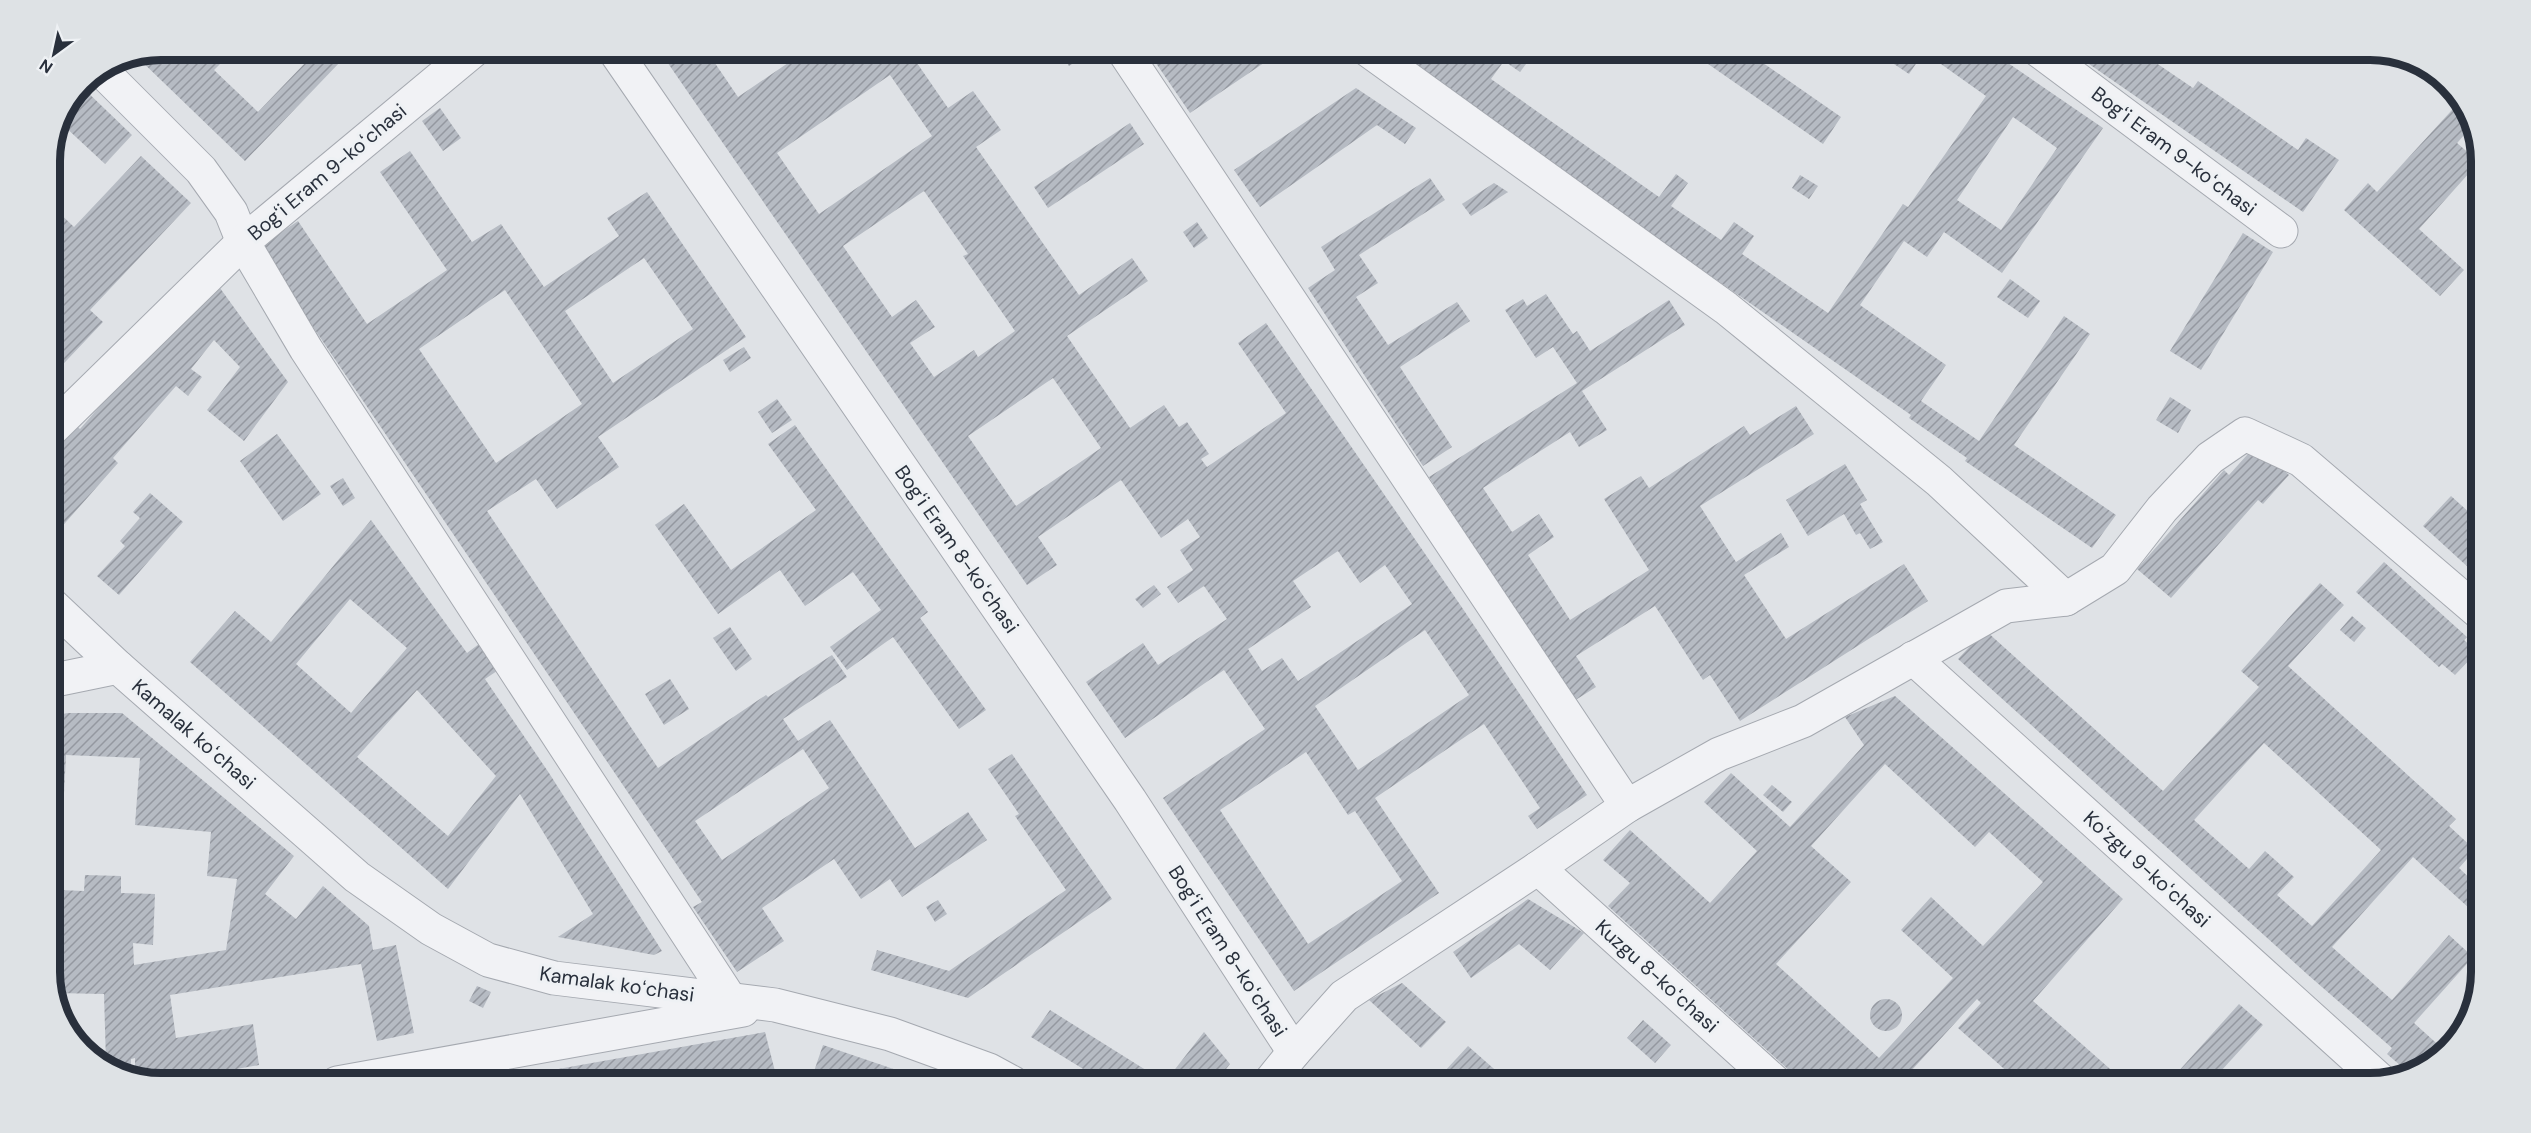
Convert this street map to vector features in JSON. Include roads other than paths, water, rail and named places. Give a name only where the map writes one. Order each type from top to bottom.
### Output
[{"type":"street","name":"Bogʻi Eram 9-koʻchasi","points":[[107,76],[201,170],[231,212],[243,242],[462,60]]},
{"type":"street","name":"Bogʻi Eram 8-koʻchasi","points":[[621,60],[1130,800],[1294,1052]]},
{"type":"street","points":[[1131,60],[1627,806]]},
{"type":"street","points":[[1382,60],[1726,308],[1939,481],[2066,599]]},
{"type":"street","name":"Bogʻi Eram 9-koʻchasi","points":[[2060,60],[2281,231]]},
{"type":"street","points":[[60,421],[243,242],[306,349],[730,999]]},
{"type":"street","points":[[1277,1073],[1344,996],[1538,868],[1627,806],[1719,754],[1803,722],[2006,606],[2066,599],[2115,568],[2162,509],[2210,458],[2245,434],[2301,460],[2471,605]]},
{"type":"street","name":"Kamalak koʻchasi","points":[[60,612],[118,667],[357,878],[431,929],[488,960],[554,978],[775,1005],[890,1034],[995,1073]]},
{"type":"street","name":"Koʻzgu 9-koʻchasi","points":[[1913,658],[2372,1073]]},
{"type":"street","points":[[60,679],[118,667]]},
{"type":"street","name":"Kuzgu 8-koʻchasi","points":[[1538,868],[1765,1073]]},
{"type":"street","points":[[393,1073],[775,1005]]}]
